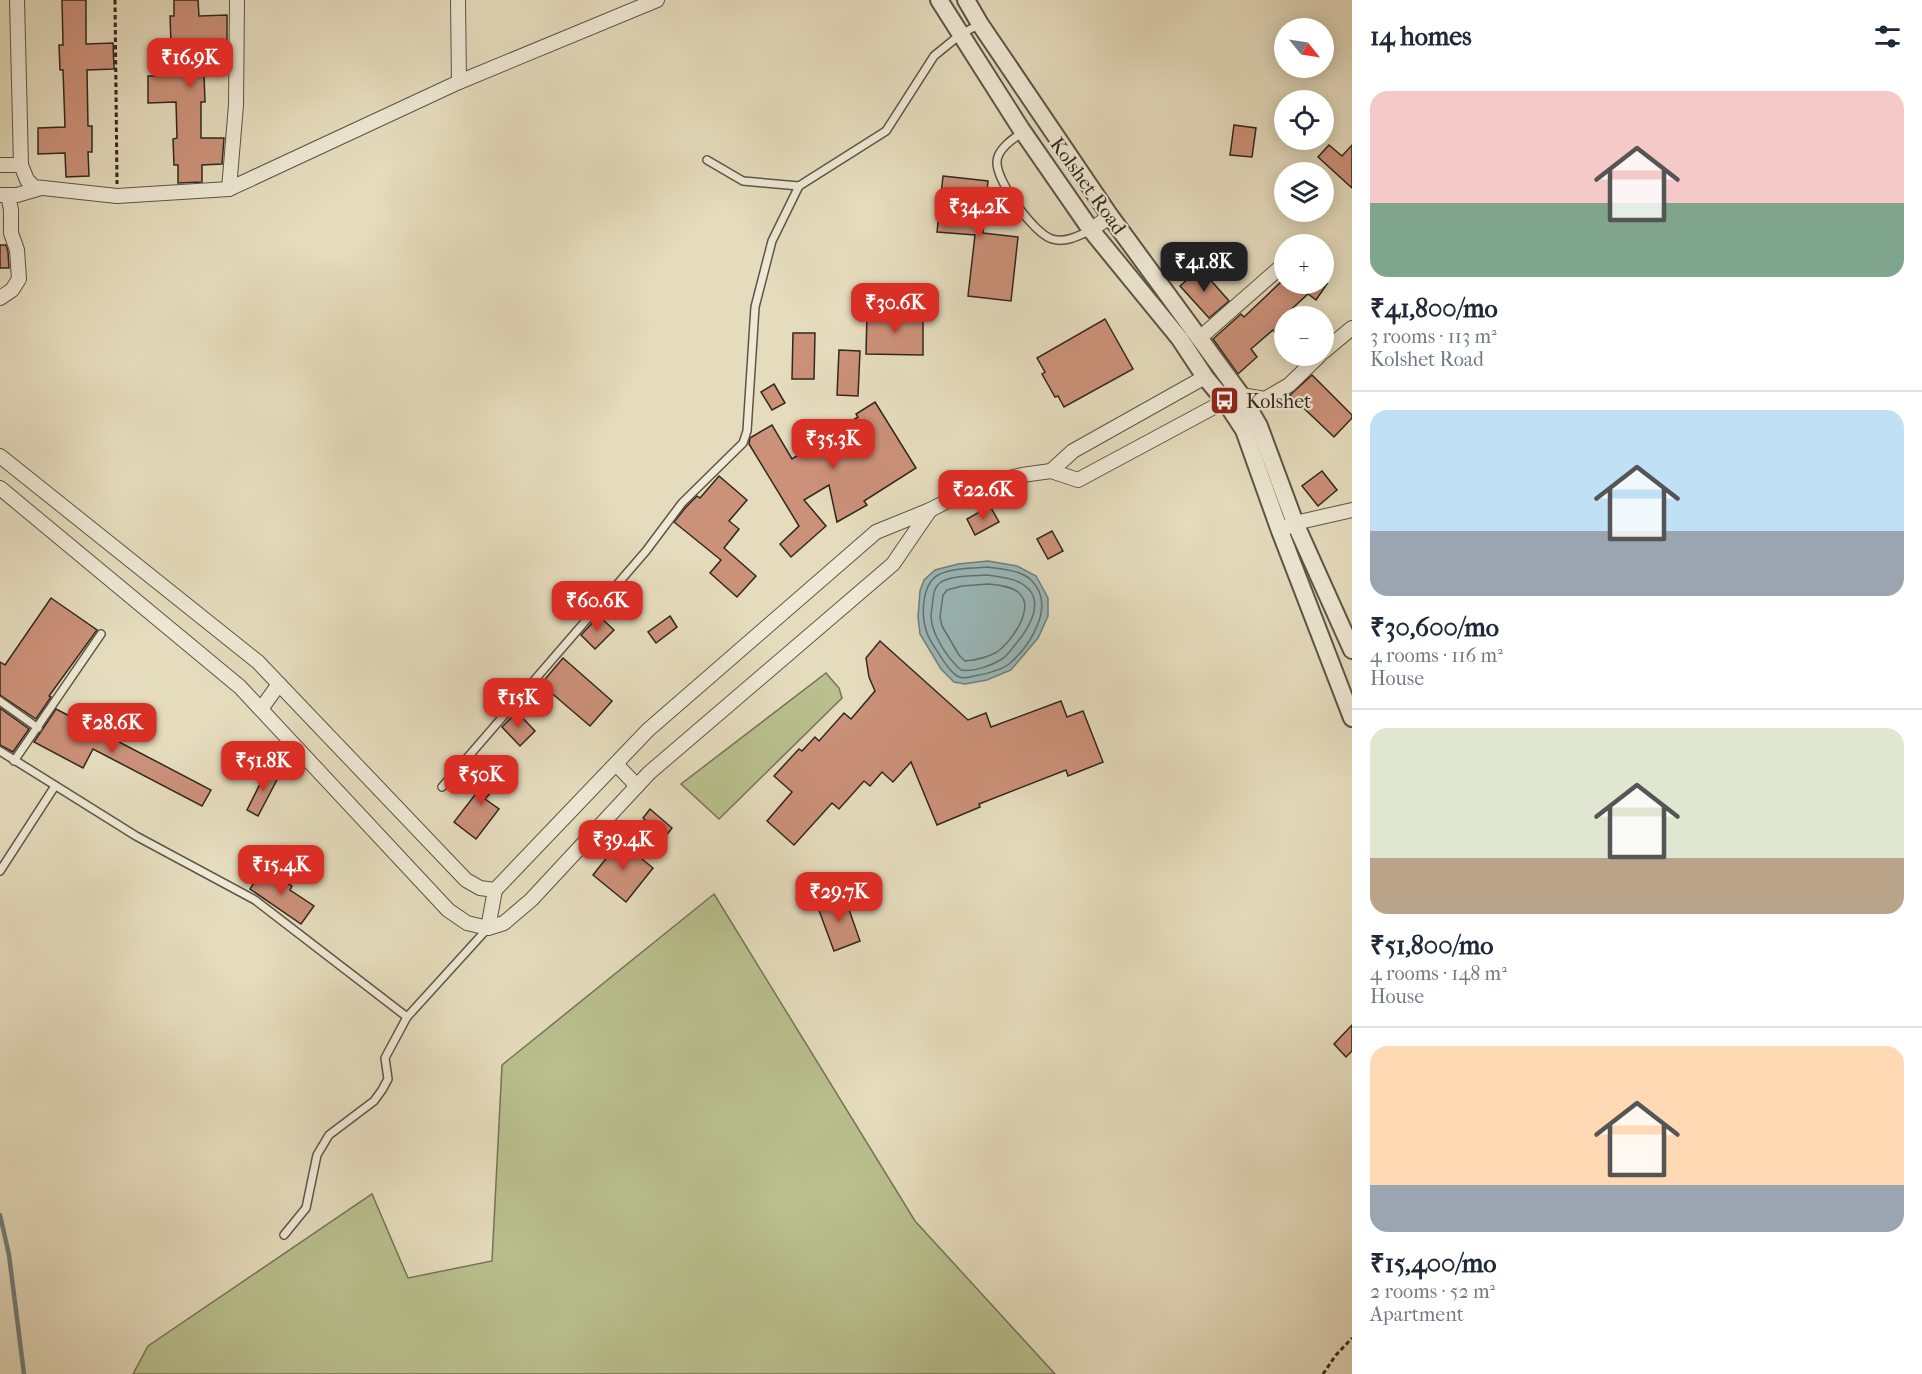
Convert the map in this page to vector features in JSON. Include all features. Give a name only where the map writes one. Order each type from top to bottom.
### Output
[{"type":"street","points":[[17,0],[21,165],[27,180],[34,187],[117,196],[229,189],[459,82],[657,0]]},
{"type":"street","points":[[229,189],[236,105],[237,0]]},
{"type":"street","points":[[458,0],[459,82]]},
{"type":"street","name":"Kolshet Road","points":[[939,0],[1023,132],[1091,230],[1180,339],[1205,377],[1225,400],[1244,430],[1287,527],[1352,650]]},
{"type":"street","name":"Kolshet Road","points":[[966,0],[1110,216],[1241,395],[1259,426],[1287,527],[1352,718]]},
{"type":"street","points":[[0,165],[21,165]]},
{"type":"street","points":[[0,298],[12,290],[19,279],[17,250],[11,233],[11,210],[4,195],[17,195],[41,188]]},
{"type":"street","points":[[1091,230],[1110,216]]},
{"type":"street","points":[[1199,336],[1274,272]]},
{"type":"street","points":[[1334,343],[1352,328]]},
{"type":"street","points":[[488,928],[495,890],[648,730],[876,532],[930,510],[965,492],[993,482],[1051,471],[1078,480],[1225,400],[1241,395],[1265,399],[1288,385],[1308,366]]},
{"type":"street","points":[[1051,471],[1073,451],[1205,377]]},
{"type":"street","points":[[3,465],[258,662],[466,880],[480,888],[495,890]]},
{"type":"street","points":[[0,488],[240,687],[448,910],[467,923],[488,928],[504,923],[531,900],[649,773],[893,564],[930,510]]},
{"type":"street","points":[[1287,527],[1352,510]]},
{"type":"street","points":[[261,709],[279,684]]},
{"type":"street","points":[[616,764],[637,786]]},
{"type":"lane","points":[[441,787],[646,552],[682,503],[743,443],[747,431],[755,307],[772,242],[799,186],[886,131],[934,56],[962,34],[980,24]]},
{"type":"lane","points":[[1023,132],[999,154],[996,163],[1011,198],[1033,224],[1053,240],[1072,240],[1091,230]]},
{"type":"lane","points":[[707,160],[742,181],[799,186]]},
{"type":"lane","points":[[14,761],[101,634]]},
{"type":"lane","points":[[0,701],[38,728]]},
{"type":"lane","points":[[0,751],[136,837],[255,900],[407,1017]]},
{"type":"lane","points":[[0,871],[55,786]]},
{"type":"lane","points":[[284,1235],[306,1208],[316,1155],[329,1135],[374,1101],[382,1090],[388,1079],[385,1058],[407,1017],[488,928]]},
{"type":"path","points":[[115,0],[117,196]]},
{"type":"path","points":[[1323,1374],[1352,1338]]},
{"type":"green space","points":[[826,673],[839,688],[842,698],[719,819],[681,784]]},
{"type":"green space","points":[[714,894],[915,1221],[1055,1374],[133,1374],[148,1346],[372,1194],[408,1278],[492,1261],[502,1065]]},
{"type":"water","points":[[988,561],[1017,566],[1036,576],[1048,598],[1048,616],[1038,638],[1011,670],[987,680],[965,684],[954,682],[941,669],[920,634],[918,617],[920,591],[924,580],[935,570],[958,564]]},
{"type":"building","points":[[62,0],[86,0],[86,44],[113,43],[114,69],[87,70],[88,126],[92,126],[92,152],[88,152],[89,176],[66,177],[65,153],[38,154],[38,128],[65,127],[63,70],[60,70],[59,45],[63,45]]},
{"type":"building","points":[[174,0],[198,0],[199,16],[227,15],[227,42],[200,42],[200,75],[204,75],[205,102],[201,102],[201,138],[224,138],[222,164],[202,165],[202,182],[178,183],[178,165],[174,165],[173,139],[177,138],[176,102],[148,103],[148,76],[176,76],[175,43],[171,43],[170,16],[174,16]]},
{"type":"building","points":[[1234,125],[1256,128],[1252,157],[1230,155]]},
{"type":"building","points":[[1352,145],[1352,188],[1334,172],[1334,162],[1323,162],[1318,157],[1324,150],[1334,149],[1342,156]]},
{"type":"building","points":[[943,176],[988,181],[983,233],[1018,237],[1011,301],[968,296],[975,235],[937,232]]},
{"type":"building","points":[[0,245],[6,245],[9,268],[0,268]]},
{"type":"building","points":[[1200,268],[1229,301],[1209,318],[1180,286]]},
{"type":"building","points":[[1274,289],[1274,294],[1308,294],[1295,306],[1274,306],[1274,331],[1251,349],[1257,357],[1238,374],[1213,339],[1241,314],[1244,317]]},
{"type":"building","points":[[1308,294],[1320,294],[1316,300]]},
{"type":"building","points":[[867,313],[923,314],[923,355],[866,354]]},
{"type":"building","points":[[1105,319],[1133,369],[1064,407],[1058,396],[1055,397],[1042,374],[1045,372],[1037,358]]},
{"type":"building","points":[[793,333],[815,333],[814,379],[792,379]]},
{"type":"building","points":[[839,350],[860,351],[858,396],[837,395]]},
{"type":"building","points":[[1312,375],[1352,415],[1352,418],[1334,437],[1290,395]]},
{"type":"building","points":[[774,384],[785,403],[772,410],[761,392]]},
{"type":"building","points":[[875,402],[916,468],[864,501],[867,505],[837,522],[829,485],[804,500],[826,526],[791,557],[780,544],[799,526],[749,444],[750,438],[772,425],[792,459],[858,417],[856,414]]},
{"type":"building","points":[[1322,471],[1337,490],[1318,506],[1302,486]]},
{"type":"building","points":[[719,476],[747,500],[729,521],[739,529],[724,548],[756,576],[737,597],[710,573],[721,560],[674,522],[686,507],[697,496],[700,498]]},
{"type":"building","points":[[990,506],[999,522],[975,535],[967,519]]},
{"type":"building","points":[[1052,531],[1063,551],[1048,559],[1037,539]]},
{"type":"building","points":[[51,598],[97,630],[49,696],[51,697],[36,719],[0,695],[0,662],[5,665]]},
{"type":"building","points":[[599,616],[614,630],[595,649],[581,635]]},
{"type":"building","points":[[670,616],[677,627],[656,643],[648,632]]},
{"type":"building","points":[[880,641],[968,720],[986,713],[991,727],[1061,701],[1067,717],[1083,711],[1103,762],[1068,776],[1066,770],[979,804],[980,807],[937,825],[911,762],[893,782],[882,772],[870,786],[864,781],[839,809],[832,803],[794,845],[767,821],[792,792],[774,776],[799,749],[802,751],[815,737],[819,741],[844,713],[851,719],[875,691],[869,677],[866,658]]},
{"type":"building","points":[[563,658],[612,701],[590,726],[541,684]]},
{"type":"building","points":[[0,708],[29,729],[13,752],[0,745]]},
{"type":"building","points":[[56,709],[211,790],[202,806],[93,749],[83,768],[34,742]]},
{"type":"building","points":[[517,712],[535,731],[520,746],[502,727]]},
{"type":"building","points":[[498,765],[507,775],[485,799],[499,809],[476,839],[454,822]]},
{"type":"building","points":[[268,768],[280,774],[258,816],[247,810]]},
{"type":"building","points":[[650,809],[672,828],[665,837],[643,818]]},
{"type":"building","points":[[620,841],[653,868],[626,902],[593,875]]},
{"type":"building","points":[[263,868],[292,886],[290,890],[314,906],[301,924],[250,889]]},
{"type":"building","points":[[844,895],[860,941],[834,951],[817,905]]},
{"type":"building","points":[[1352,1025],[1352,1051],[1346,1057],[1334,1044]]},
{"type":"waterway","points":[[0,1215],[9,1255],[24,1374]]},
{"type":"place","name":"Kolshet","points":[[1225,401]]}]
